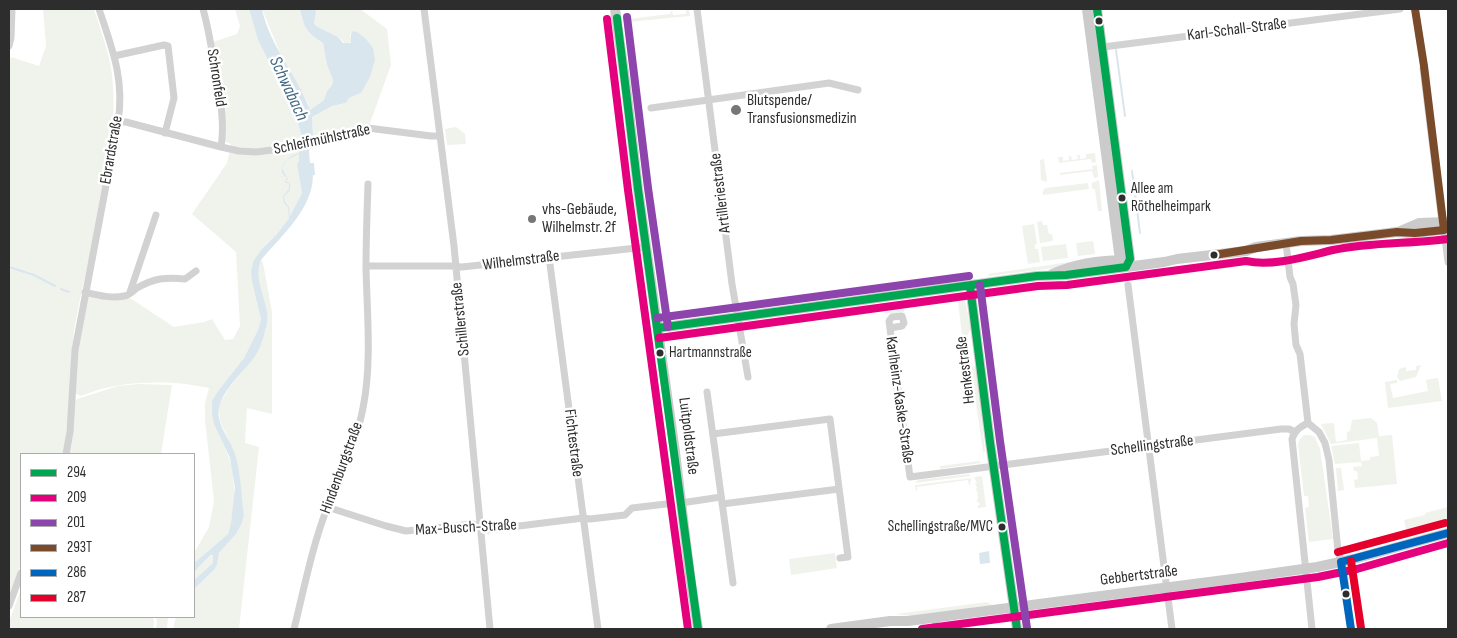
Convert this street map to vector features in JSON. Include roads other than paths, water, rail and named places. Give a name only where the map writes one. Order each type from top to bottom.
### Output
[{"type":"main road","name":"Luitpoldstraße","points":[[615,9],[698,629]]},
{"type":"main road","points":[[1088,9],[1110,145],[1125,262]]},
{"type":"main road","points":[[1098,9],[1103,47],[1110,145]]},
{"type":"main road","points":[[658,328],[1051,274],[1066,275],[1158,257],[1177,259],[1246,251],[1256,247],[1286,246],[1315,240],[1331,240],[1398,232],[1415,233],[1446,226]]},
{"type":"main road","name":"Henkestraße","points":[[970,286],[1017,629]]},
{"type":"main road","name":"Gebbertstraße","points":[[831,629],[1014,608],[1307,568],[1341,562],[1448,533]]},
{"type":"street","points":[[9,46],[12,9]]},
{"type":"street","name":"Ebrardstraße","points":[[66,453],[70,432],[75,350],[118,122],[120,102],[119,76],[99,9]]},
{"type":"street","name":"Schronfeld","points":[[203,9],[212,49],[221,109],[223,131],[221,147]]},
{"type":"street","name":"Schillerstraße","points":[[424,9],[456,266],[490,629]]},
{"type":"street","name":"Artilleriestraße","points":[[697,9],[731,276],[748,377]]},
{"type":"street","name":"Karl-Schall-Straße","points":[[1103,47],[1400,9]]},
{"type":"street","points":[[1415,9],[1446,226],[1448,262]]},
{"type":"street","points":[[114,56],[164,45],[168,46],[174,98],[166,133]]},
{"type":"street","points":[[651,108],[829,83],[858,90]]},
{"type":"street","name":"Schleifmühlstraße","points":[[118,122],[126,122],[239,151],[256,152],[313,145],[341,134],[368,128],[440,136]]},
{"type":"street","name":"Hindenburgstraße","points":[[294,629],[327,507],[355,441],[364,407],[368,315],[366,266],[368,184]]},
{"type":"street","points":[[130,293],[156,215]]},
{"type":"street","points":[[1286,246],[1296,306],[1294,324],[1296,344],[1300,354],[1308,424],[1319,432],[1327,453],[1338,551],[1352,629]]},
{"type":"street","name":"Wilhelmstraße","points":[[366,266],[485,265],[646,247]]},
{"type":"street","name":"Fichtestraße","points":[[549,257],[598,629]]},
{"type":"street","points":[[85,292],[98,296],[125,296],[156,279],[168,277],[186,280],[196,271]]},
{"type":"street","points":[[1128,285],[1172,629]]},
{"type":"street","name":"Karlheinz-Kaske-Straße","points":[[890,328],[910,477],[994,466]]},
{"type":"street","points":[[707,392],[733,583]]},
{"type":"street","points":[[713,434],[830,419],[848,557],[840,558]]},
{"type":"street","points":[[1308,424],[1295,432],[1292,439],[1312,629]]},
{"type":"street","name":"Schellingstraße","points":[[994,466],[1281,429],[1289,429],[1295,432]]},
{"type":"street","points":[[681,503],[722,501],[839,489]]},
{"type":"street","name":"Max-Busch-Straße","points":[[327,507],[406,531],[473,524],[487,530],[583,518],[625,515],[632,508],[666,504]]},
{"type":"street","points":[[9,606],[20,576]]},
{"type":"street","points":[[935,617],[936,629]]},
{"type":"water","name":"Schwabach","points":[[249,9],[262,9],[277,48],[305,97],[310,110],[324,100],[333,80],[327,65],[323,43],[307,29],[300,9],[315,9],[314,23],[316,26],[338,37],[343,43],[350,43],[351,34],[353,31],[357,32],[373,48],[375,60],[370,77],[361,93],[349,98],[346,103],[332,106],[312,117],[313,135],[309,152],[310,163],[314,163],[315,175],[313,175],[308,199],[302,211],[286,232],[261,260],[259,276],[267,315],[264,335],[256,355],[231,385],[223,397],[219,410],[222,428],[236,459],[244,515],[236,534],[219,553],[214,570],[195,588],[195,579],[213,563],[213,555],[195,571],[195,562],[228,534],[231,523],[235,488],[230,458],[214,424],[212,401],[244,358],[258,330],[261,319],[251,272],[253,262],[261,250],[277,234],[289,218],[288,207],[284,203],[283,196],[289,189],[289,184],[285,182],[287,178],[282,173],[283,166],[288,179],[286,181],[290,184],[290,190],[284,196],[285,202],[289,207],[290,216],[302,193],[297,165],[299,154],[287,160],[299,153],[301,134],[295,114],[258,40]]},
{"type":"water","points":[[989,551],[990,563],[980,564],[979,553]]},
{"type":"waterway","points":[[1116,50],[1125,116]]},
{"type":"waterway","points":[[1132,171],[1140,233]]},
{"type":"waterway","points":[[9,267],[34,275],[55,286]]},
{"type":"waterway","points":[[61,289],[69,292]]},
{"type":"place","name":"Blutspende/ Transfusionsmedizin","points":[[736,110]]},
{"type":"place","name":"Allee am Röthelheimpark","points":[[1122,198]]},
{"type":"place","name":"vhs-Gebäude, Wilhelmstr. 2f","points":[[532,219]]},
{"type":"place","name":"Hartmannstraße","points":[[660,353]]},
{"type":"place","name":"Schellingstraße/MVC","points":[[1002,527]]}]
